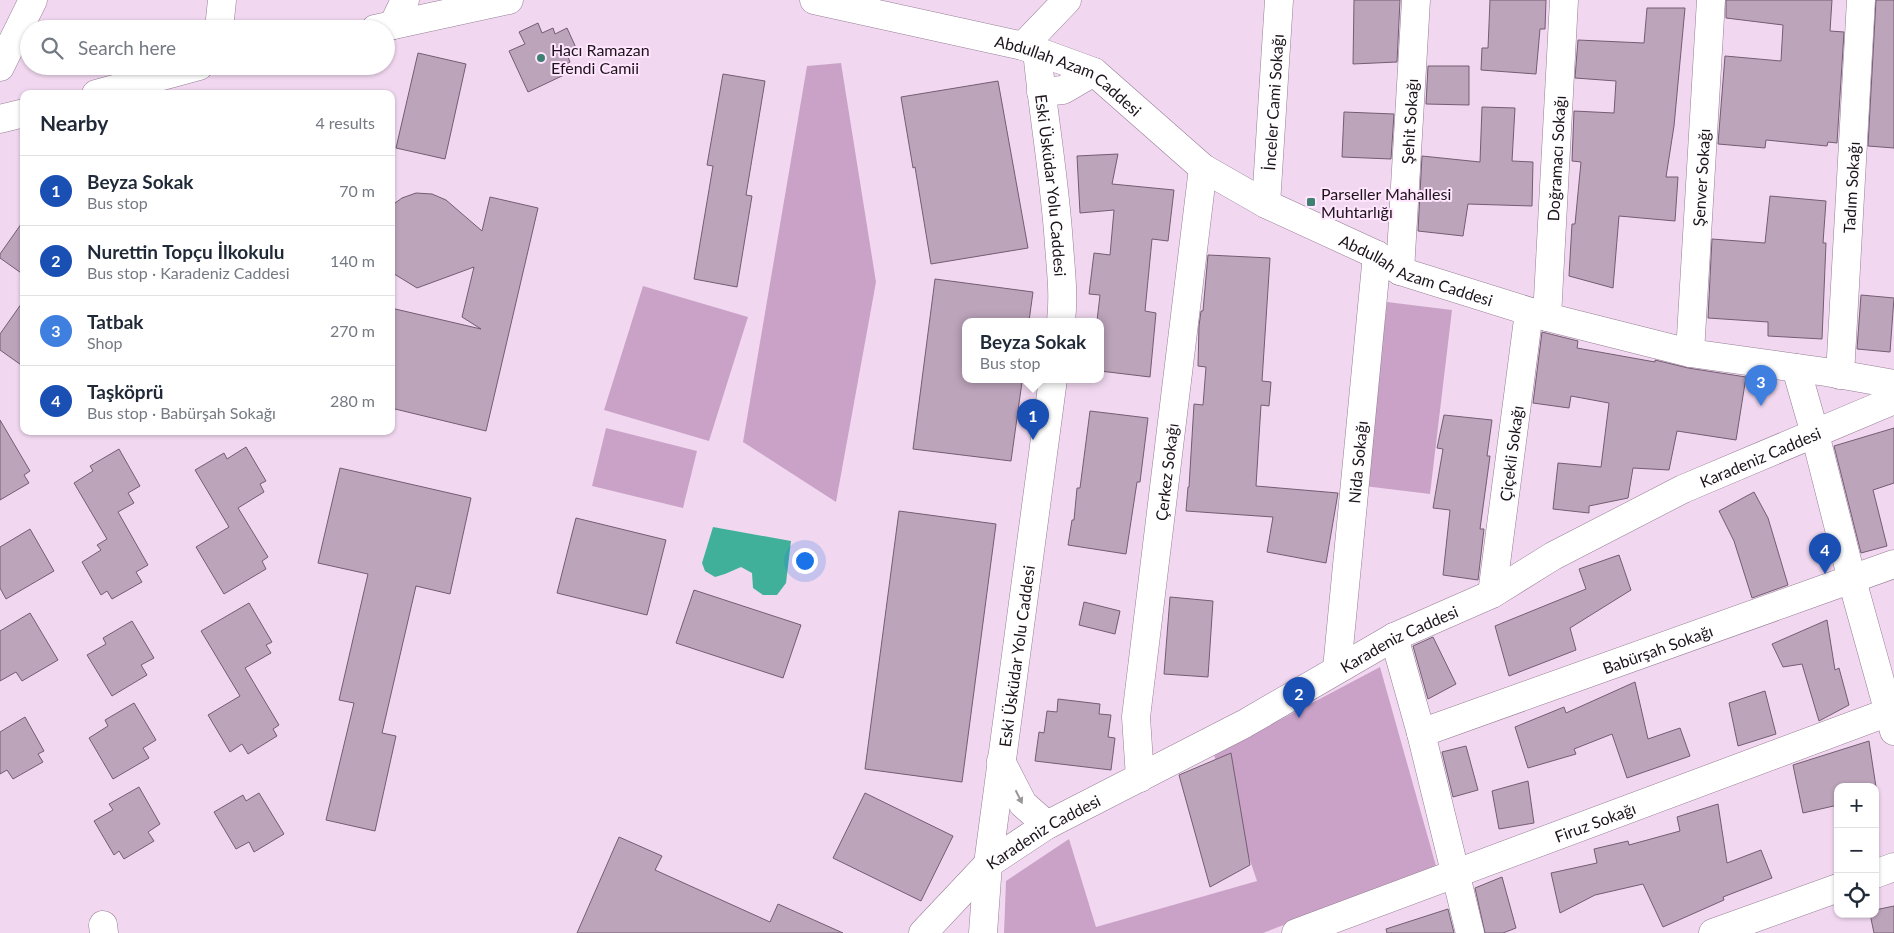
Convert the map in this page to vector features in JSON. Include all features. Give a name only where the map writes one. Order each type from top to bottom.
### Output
[{"type":"street","points":[[23,20],[33,0]]},
{"type":"street","points":[[220,20],[222,0]]},
{"type":"street","points":[[389,20],[405,0]]},
{"type":"street","points":[[395,25],[509,0]]},
{"type":"street","name":"Abdullah Azam Caddesi","points":[[814,0],[885,7],[1030,48],[1094,72],[1203,168],[1266,204],[1377,255],[1400,271],[1538,314],[1690,353],[1894,384]]},
{"type":"street","points":[[1030,48],[1067,0]]},
{"type":"street","name":"İnceler Cami Sokağı","points":[[1266,204],[1279,0]]},
{"type":"street","name":"Şehit Sokağı","points":[[1400,271],[1416,0]]},
{"type":"street","name":"Doğramacı Sokağı","points":[[1538,314],[1564,0]]},
{"type":"street","name":"Şenver Sokağı","points":[[1690,353],[1712,0]]},
{"type":"street","name":"Tadım Sokağı","points":[[1840,375],[1861,0]]},
{"type":"street","points":[[0,67],[20,26]]},
{"type":"street","name":"Eski Üsküdar Yolu Caddesi","points":[[1030,48],[1041,92],[1057,212],[1063,302],[1060,318]]},
{"type":"street","points":[[1041,92],[1062,90],[1094,72]]},
{"type":"street","points":[[111,90],[166,75]]},
{"type":"street","points":[[0,119],[20,114]]},
{"type":"street","name":"Çerkez Sokağı","points":[[1140,778],[1136,717],[1203,168]]},
{"type":"street","name":"Nida Sokağı","points":[[1336,669],[1377,255]]},
{"type":"street","name":"Çiçekli Sokağı","points":[[1492,594],[1538,314]]},
{"type":"street","points":[[1796,368],[1815,434],[1852,580],[1893,717]]},
{"type":"street","name":"Eski Üsküdar Yolu Caddesi","points":[[983,933],[988,864],[1001,761],[1052,383]]},
{"type":"street","name":"Karadeniz Caddesi","points":[[935,930],[988,864],[1047,825],[1244,724],[1394,637],[1492,594],[1553,556],[1683,489],[1894,400]]},
{"type":"street","name":"Babürşah Sokağı","points":[[1422,733],[1894,564]]},
{"type":"street","points":[[1394,637],[1422,733],[1470,933]]},
{"type":"street","name":"Firuz Sokağı","points":[[1296,933],[1893,717]]},
{"type":"street","points":[[1001,761],[1023,804],[1047,825]]},
{"type":"street","points":[[1878,873],[1894,867]]},
{"type":"street","points":[[1713,933],[1834,889]]},
{"type":"shaded area","points":[[841,63],[876,282],[836,502],[743,442],[807,66]]},
{"type":"shaded area","points":[[643,286],[748,317],[709,441],[604,410]]},
{"type":"shaded area","points":[[1387,302],[1452,310],[1430,494],[1364,486]]},
{"type":"shaded area","points":[[606,428],[697,451],[683,508],[592,486]]},
{"type":"shaded area","points":[[713,527],[791,541],[786,583],[777,595],[763,595],[753,588],[752,573],[741,567],[715,577],[705,571],[702,563]]},
{"type":"shaded area","points":[[1380,667],[1436,866],[1263,933],[1004,933],[1006,881],[1069,839],[1096,927],[1257,881],[1214,755]]},
{"type":"building","points":[[1354,0],[1400,0],[1397,62],[1353,64]]},
{"type":"building","points":[[1490,0],[1546,0],[1545,29],[1540,29],[1536,74],[1481,70],[1482,48],[1488,48]]},
{"type":"building","points":[[1726,0],[1832,0],[1830,31],[1844,32],[1837,143],[1828,142],[1827,146],[1766,140],[1765,148],[1718,144],[1725,56],[1781,61],[1783,25],[1726,18]]},
{"type":"building","points":[[1876,0],[1894,0],[1894,148],[1868,146]]},
{"type":"building","points":[[1647,8],[1685,8],[1674,126],[1666,177],[1678,177],[1675,221],[1619,216],[1613,288],[1569,276],[1572,224],[1575,224],[1581,162],[1572,161],[1574,111],[1614,113],[1616,81],[1575,78],[1578,40],[1644,43]]},
{"type":"building","name":"Hacı Ramazan Efendi Camii","points":[[538,23],[542,33],[553,28],[555,34],[567,28],[577,50],[567,54],[570,62],[560,67],[564,75],[528,92],[509,51],[525,44],[519,32]]},
{"type":"building","points":[[418,53],[466,64],[445,159],[396,148]]},
{"type":"building","points":[[1428,66],[1469,66],[1469,105],[1426,104]]},
{"type":"building","points":[[723,74],[765,81],[746,195],[752,196],[737,287],[694,279],[713,166],[707,165]]},
{"type":"building","points":[[998,81],[1028,248],[931,264],[901,97]]},
{"type":"building","points":[[1482,107],[1515,108],[1512,161],[1533,162],[1532,206],[1468,204],[1463,236],[1418,231],[1422,156],[1480,162]]},
{"type":"building","points":[[1344,112],[1394,114],[1391,159],[1342,157]]},
{"type":"building","points":[[1118,154],[1112,184],[1174,190],[1168,241],[1152,239],[1145,311],[1156,313],[1150,377],[1104,371],[1104,318],[1097,318],[1100,295],[1089,294],[1094,253],[1110,255],[1114,210],[1080,213],[1077,156]]},
{"type":"building","points":[[416,193],[432,194],[446,200],[482,231],[490,197],[538,208],[486,431],[395,409],[395,309],[481,329],[462,317],[474,267],[417,288],[395,274],[395,203],[402,198]]},
{"type":"building","points":[[1770,196],[1826,201],[1823,243],[1826,243],[1822,339],[1768,336],[1768,322],[1708,318],[1712,239],[1765,243]]},
{"type":"building","points":[[20,226],[20,272],[0,258],[0,254]]},
{"type":"building","points":[[1208,255],[1270,258],[1262,381],[1271,382],[1269,406],[1261,405],[1256,486],[1338,493],[1326,563],[1267,552],[1273,517],[1186,511],[1194,404],[1203,405],[1206,367],[1198,366],[1199,326],[1201,311],[1203,311]]},
{"type":"building","points":[[935,279],[1033,292],[1029,318],[962,318],[962,383],[1022,383],[1011,461],[913,449]]},
{"type":"building","points":[[1861,295],[1894,298],[1890,352],[1857,349]]},
{"type":"building","points":[[20,306],[20,364],[0,350],[0,334]]},
{"type":"building","points":[[1542,332],[1578,341],[1577,348],[1746,377],[1736,440],[1677,431],[1669,470],[1633,468],[1628,498],[1589,506],[1589,513],[1553,509],[1558,463],[1601,467],[1609,403],[1571,396],[1569,408],[1533,403]]},
{"type":"building","points":[[1090,411],[1148,418],[1140,482],[1137,482],[1126,554],[1068,545],[1072,520],[1074,520],[1077,488],[1080,488]]},
{"type":"building","points":[[1444,415],[1492,420],[1487,456],[1490,456],[1480,529],[1484,529],[1478,580],[1443,575],[1450,510],[1433,508],[1443,449],[1437,448]]},
{"type":"building","points":[[0,420],[30,471],[24,475],[29,483],[0,500]]},
{"type":"building","points":[[1894,428],[1894,483],[1873,490],[1887,546],[1861,553],[1834,446]]},
{"type":"building","points":[[246,447],[266,481],[260,484],[264,492],[238,508],[268,557],[262,561],[266,569],[224,594],[196,547],[229,527],[195,470],[224,453],[227,459]]},
{"type":"building","points":[[119,449],[140,486],[128,493],[134,503],[118,512],[148,565],[136,572],[142,582],[112,599],[107,591],[101,595],[82,562],[101,550],[97,545],[107,539],[74,483],[93,471],[90,466]]},
{"type":"building","points":[[340,468],[471,498],[450,594],[416,586],[382,733],[396,736],[375,831],[326,820],[354,703],[339,700],[368,574],[318,563]]},
{"type":"building","points":[[1754,492],[1768,518],[1788,585],[1752,598],[1734,541],[1719,511]]},
{"type":"building","points":[[899,511],[996,524],[962,782],[865,769]]},
{"type":"building","points":[[576,518],[666,540],[647,615],[557,593]]},
{"type":"building","points":[[30,529],[54,571],[6,599],[0,588],[0,547]]},
{"type":"building","points":[[1619,555],[1631,590],[1570,628],[1576,650],[1509,676],[1495,626],[1586,589],[1579,569]]},
{"type":"building","points":[[694,590],[801,625],[783,678],[676,643]]},
{"type":"building","points":[[1170,597],[1213,601],[1208,677],[1164,674]]},
{"type":"building","points":[[1084,602],[1120,611],[1115,634],[1079,625]]},
{"type":"building","points":[[249,603],[272,642],[266,645],[271,653],[245,668],[279,725],[273,729],[277,736],[248,754],[242,744],[230,752],[208,715],[240,696],[201,631]]},
{"type":"building","points":[[30,613],[58,660],[22,681],[16,672],[0,681],[0,631]]},
{"type":"building","points":[[1827,620],[1835,670],[1839,668],[1849,705],[1819,721],[1802,664],[1783,667],[1772,644]]},
{"type":"building","points":[[132,621],[154,658],[141,665],[147,675],[112,696],[87,655],[106,644],[103,638]]},
{"type":"building","points":[[1433,637],[1456,684],[1428,699],[1413,646]]},
{"type":"building","points":[[1635,682],[1648,739],[1680,728],[1690,756],[1627,778],[1612,734],[1574,749],[1576,754],[1528,768],[1515,727],[1564,707],[1566,713]]},
{"type":"building","points":[[1765,691],[1776,734],[1738,746],[1729,703]]},
{"type":"building","points":[[1058,699],[1100,704],[1099,714],[1111,715],[1108,737],[1115,738],[1111,770],[1035,761],[1039,732],[1044,733],[1047,711],[1057,712]]},
{"type":"building","points":[[134,703],[156,740],[143,748],[149,758],[113,779],[89,738],[108,726],[105,720]]},
{"type":"building","points":[[25,717],[44,751],[38,754],[43,762],[13,779],[7,770],[0,774],[0,732]]},
{"type":"building","points":[[1869,741],[1875,783],[1834,783],[1834,806],[1803,813],[1793,765]]},
{"type":"building","points":[[1466,746],[1478,790],[1453,797],[1442,752]]},
{"type":"building","points":[[1231,753],[1250,865],[1210,887],[1179,775]]},
{"type":"building","points":[[1528,781],[1534,823],[1499,829],[1492,791]]},
{"type":"building","points":[[139,787],[160,824],[148,832],[154,841],[124,859],[119,851],[114,855],[94,821],[113,810],[109,804]]},
{"type":"building","points":[[259,793],[284,834],[254,852],[249,842],[236,849],[214,812],[243,795],[246,801]]},
{"type":"building","points":[[865,793],[953,836],[921,901],[833,858]]},
{"type":"building","points":[[1718,804],[1727,863],[1761,850],[1772,878],[1723,897],[1724,900],[1663,927],[1643,884],[1595,895],[1560,913],[1551,873],[1597,863],[1594,849],[1628,841],[1629,845],[1680,831],[1677,817]]},
{"type":"building","points":[[619,837],[662,856],[655,870],[770,922],[778,904],[843,933],[577,933]]},
{"type":"building","points":[[1502,877],[1516,928],[1503,933],[1485,933],[1475,888]]},
{"type":"building","points":[[1894,906],[1894,933],[1874,933],[1871,918],[1879,918],[1879,909]]},
{"type":"building","points":[[1448,909],[1454,933],[1387,933],[1386,929]]},
{"type":"place","name":"Hacı Ramazan Efendi Camii","points":[[541,58]]},
{"type":"place","name":"Parseller Mahallesi Muhtarlığı","points":[[1311,202]]},
{"type":"place","name":"Tatbak","points":[[1761,406]]},
{"type":"place","name":"Beyza Sokak","points":[[1033,440]]},
{"type":"place","name":"Taşköprü","points":[[1825,574]]},
{"type":"place","name":"Nurettin Topçu İlkokulu","points":[[1299,718]]}]
